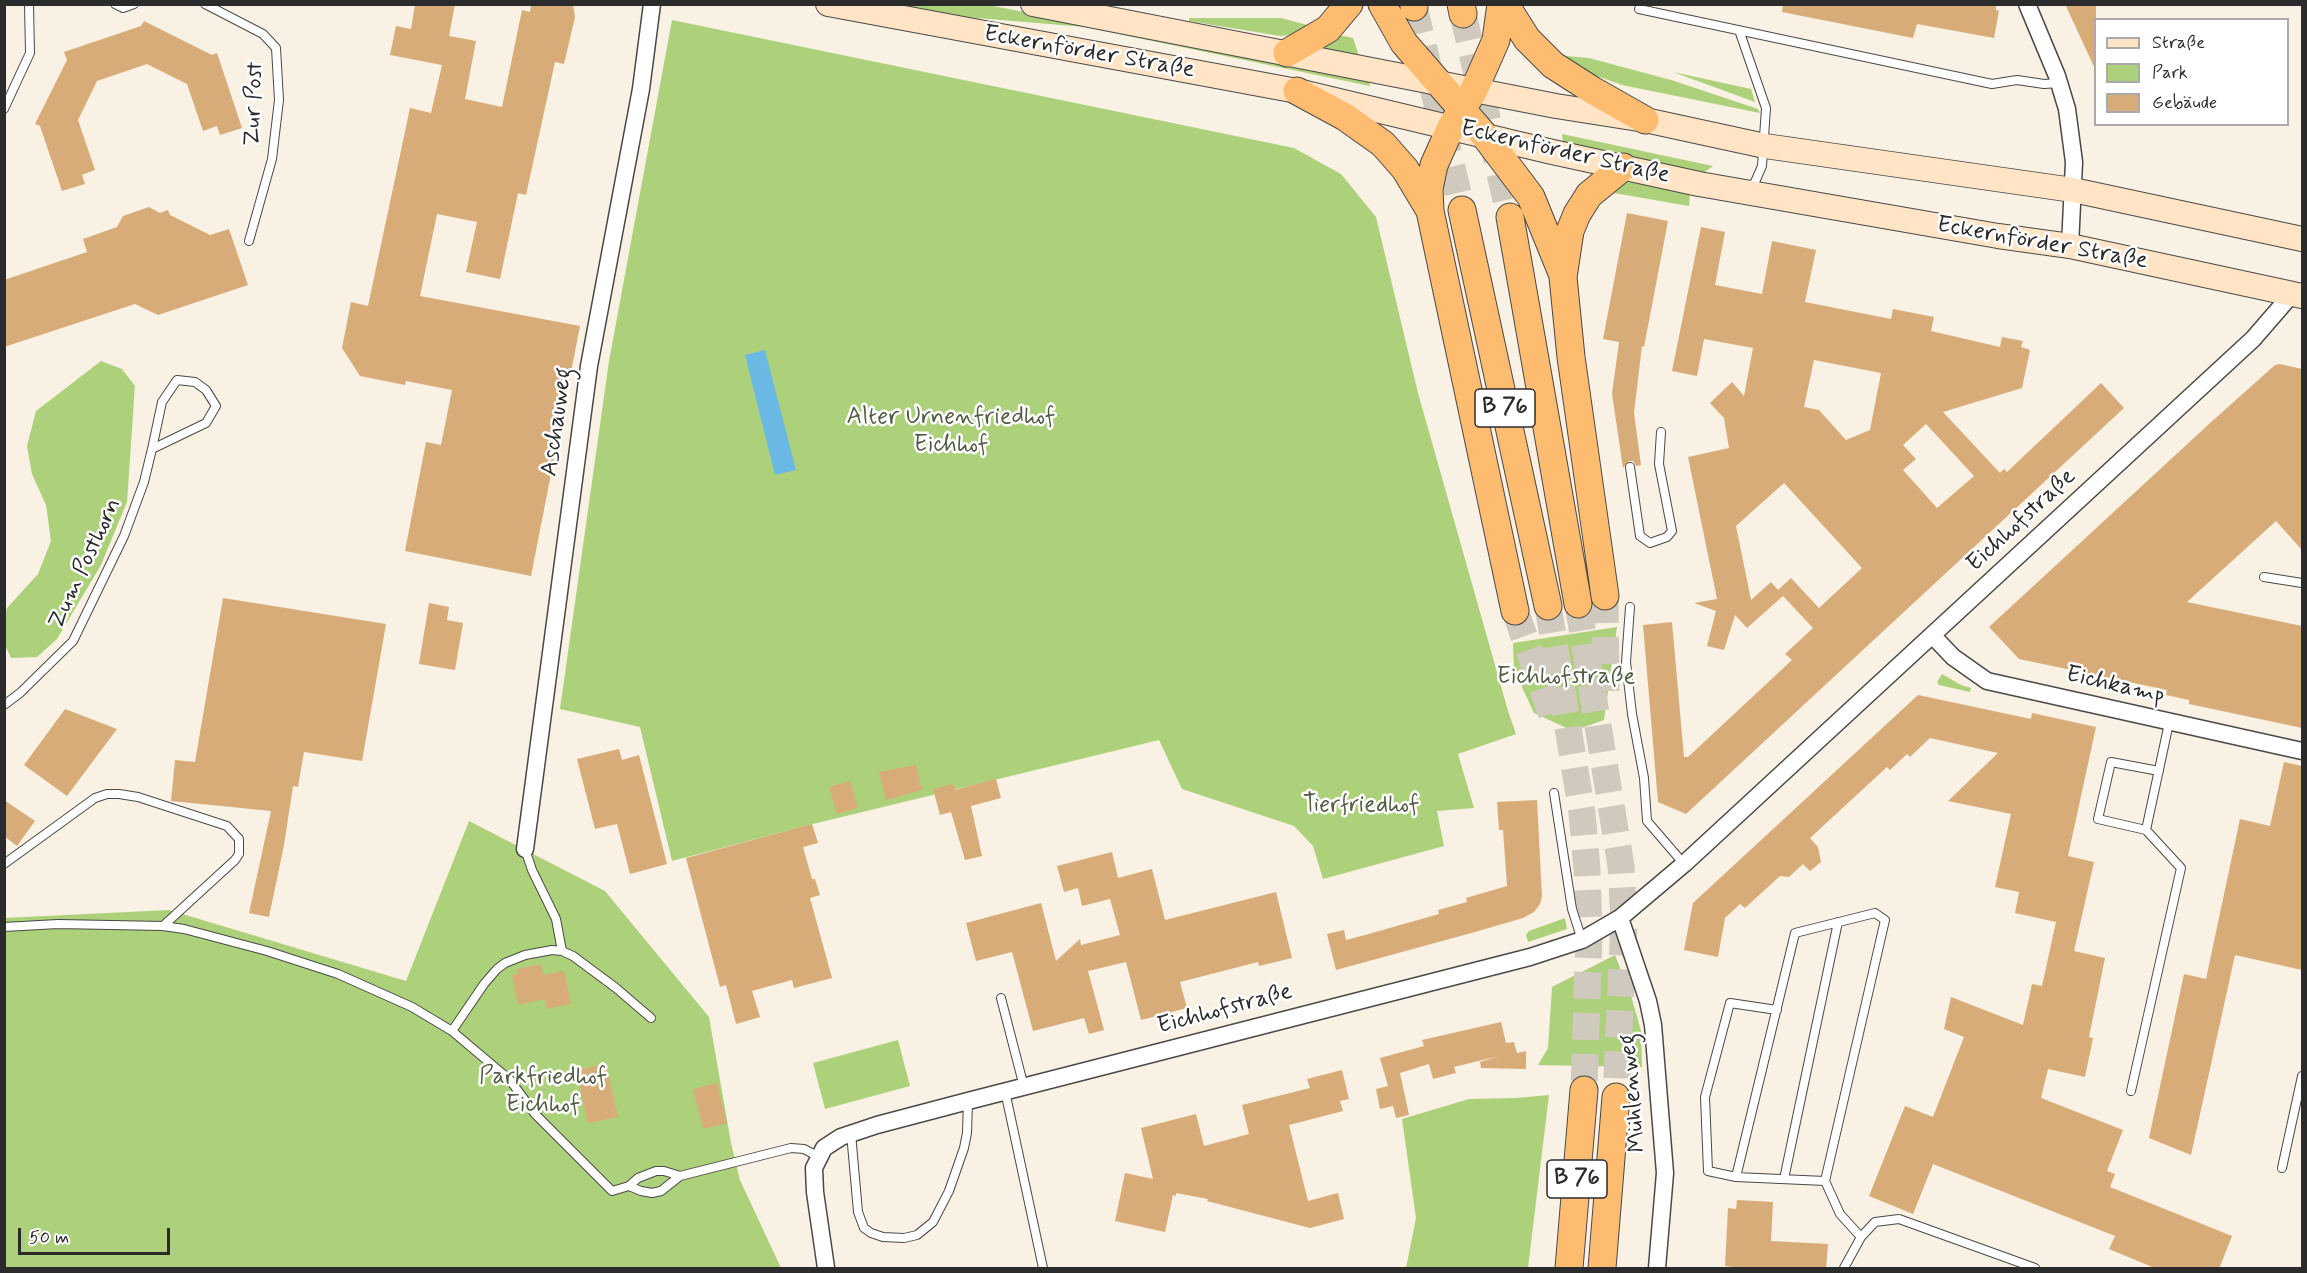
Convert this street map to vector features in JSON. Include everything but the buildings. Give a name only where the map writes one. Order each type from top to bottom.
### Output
[{"type":"highway","points":[[1287,53],[1329,29],[1349,4]]},
{"type":"highway","points":[[1382,4],[1404,43],[1462,108],[1531,197],[1563,277]]},
{"type":"highway","points":[[1503,4],[1496,40],[1430,176],[1430,211],[1515,610]]},
{"type":"highway","points":[[1503,4],[1527,39],[1553,65],[1645,120]]},
{"type":"highway","points":[[1297,91],[1345,117],[1383,144],[1405,169],[1430,211]]},
{"type":"highway","points":[[1605,596],[1571,357],[1563,277],[1570,231],[1577,214],[1589,195],[1623,167]]},
{"type":"highway","name":"B 76","points":[[1462,210],[1548,606]]},
{"type":"highway","name":"B 76","points":[[1510,217],[1578,604]]},
{"type":"highway","name":"B 76","points":[[1569,1269],[1584,1090]]},
{"type":"highway","name":"B 76","points":[[1602,1269],[1616,1097]]},
{"type":"main road","name":"Eckernförder Straße","points":[[828,4],[1297,91],[1462,108],[1645,120],[1765,146],[2073,190],[2302,239]]},
{"type":"main road","name":"Eckernförder Straße","points":[[1033,4],[1438,83]]},
{"type":"main road","name":"Eckernförder Straße","points":[[1485,136],[1745,192],[2070,246],[2300,289]]},
{"type":"street","name":"Aschauweg","points":[[525,849],[589,366],[641,89],[652,4]]},
{"type":"street","points":[[2027,4],[2060,83],[2072,141],[2074,162],[2070,246]]},
{"type":"street","name":"Eichhofstraße","points":[[819,1157],[832,1142],[851,1133],[1005,1091],[1530,957],[1582,940],[1620,918],[1684,864],[1933,636],[2253,339],[2300,289]]},
{"type":"street","name":"Eichkamp","points":[[1933,636],[1953,657],[1987,681],[2302,751]]},
{"type":"street","name":"Mühlenweg","points":[[1620,918],[1648,1001],[1653,1025],[1665,1173],[1657,1269]]},
{"type":"street","points":[[819,1157],[814,1168],[813,1179],[825,1261]]},
{"type":"lane","points":[[4,109],[30,53],[29,4]]},
{"type":"lane","points":[[115,4],[123,9],[134,4]]},
{"type":"lane","name":"Zur Post","points":[[205,4],[263,34],[276,48],[279,100],[272,159],[249,241]]},
{"type":"lane","points":[[1639,9],[1992,84],[2017,80],[2044,84],[2060,83]]},
{"type":"lane","points":[[1739,30],[1766,108],[1762,166],[1755,182],[1745,192]]},
{"type":"lane","name":"Zum Posthorn","points":[[4,705],[20,693],[73,641],[124,536],[144,482],[162,402],[177,380],[195,382],[206,390],[216,406],[206,423],[152,449]]},
{"type":"lane","points":[[1630,467],[1641,536],[1650,543],[1666,537],[1672,531],[1659,464],[1661,432]]},
{"type":"lane","points":[[2264,577],[2302,583]]},
{"type":"lane","points":[[1630,607],[1626,662],[1632,714],[1644,778],[1647,821],[1684,864]]},
{"type":"lane","points":[[2146,830],[2169,723]]},
{"type":"lane","points":[[2131,1091],[2181,868],[2146,830],[2098,819],[2110,762],[2159,771]]},
{"type":"lane","points":[[1554,793],[1572,909],[1582,940]]},
{"type":"lane","points":[[4,864],[95,798],[107,794],[138,797],[227,826],[238,839],[240,847],[235,860],[163,926]]},
{"type":"lane","points":[[525,849],[555,920],[562,951]]},
{"type":"lane","points":[[1736,1177],[1795,933],[1875,913],[1885,920],[1826,1182],[1840,1214],[1861,1237]]},
{"type":"lane","points":[[1784,1179],[1838,922]]},
{"type":"lane","points":[[4,927],[58,924],[163,926],[223,939],[321,968],[392,997],[452,1031],[510,1080],[541,1121],[612,1191],[629,1186],[656,1171],[680,1176]]},
{"type":"lane","points":[[452,1031],[484,984],[505,963],[525,955],[552,950],[573,956],[651,1018]]},
{"type":"lane","points":[[1001,998],[1024,1087]]},
{"type":"lane","points":[[1776,1010],[1730,1003],[1705,1096],[1708,1171],[1736,1177],[1826,1182]]},
{"type":"lane","points":[[2282,1168],[2302,1076]]},
{"type":"lane","points":[[1005,1091],[1043,1269]]},
{"type":"lane","points":[[851,1133],[858,1212],[864,1228],[883,1237],[904,1238],[918,1235],[933,1222],[949,1191],[964,1148],[968,1101]]},
{"type":"lane","points":[[629,1186],[652,1193],[670,1186],[680,1176],[791,1148],[804,1149],[819,1157]]},
{"type":"lane","points":[[1844,1269],[1861,1237],[1875,1222],[1899,1219],[2035,1269]]},
{"type":"green space","points":[[896,5],[988,5],[1368,78],[1370,86],[1085,27],[953,16]]},
{"type":"green space","points":[[1189,18],[1281,18],[1311,26],[1292,35],[1280,36],[1189,21]]},
{"type":"green space","name":"Alter Urnenfriedhof Eichhof","points":[[672,20],[1294,148],[1341,174],[1376,217],[1418,393],[1516,734],[1458,754],[1474,808],[1437,811],[1444,846],[1323,879],[1313,846],[1294,826],[1182,789],[1159,740],[813,824],[672,861],[640,727],[560,709],[609,361]]},
{"type":"green space","points":[[1334,34],[1353,38],[1359,56],[1321,47]]},
{"type":"green space","points":[[1566,56],[1589,58],[1671,80],[1758,109],[1760,113],[1622,85],[1586,72],[1564,60]]},
{"type":"green space","points":[[1673,72],[1751,89],[1755,102]]},
{"type":"green space","points":[[1562,134],[1713,166],[1703,173],[1563,143]]},
{"type":"green space","points":[[1625,182],[1641,183],[1690,194],[1689,206],[1608,192]]},
{"type":"green space","points":[[101,361],[122,369],[135,386],[127,502],[101,565],[57,639],[37,657],[11,658],[5,645],[7,608],[38,574],[51,541],[46,505],[32,474],[27,446],[36,411]]},
{"type":"green space","name":"Eichhofstraße","points":[[1617,627],[1604,720],[1573,731],[1534,713],[1514,670],[1513,643]]},
{"type":"green space","points":[[1942,674],[1971,688],[1970,692],[1939,685],[1937,682]]},
{"type":"green space","name":"Parkfriedhof Eichhof","points":[[469,821],[605,891],[709,1017],[731,1143],[740,1180],[781,1268],[5,1268],[4,918],[169,910],[406,981]]},
{"type":"green space","points":[[1565,918],[1567,929],[1528,942],[1526,935],[1529,931]]},
{"type":"green space","points":[[1615,955],[1632,999],[1641,1031],[1642,1067],[1538,1065],[1548,1048],[1552,987]]},
{"type":"green space","points":[[898,1040],[910,1086],[825,1109],[813,1063]]},
{"type":"green space","points":[[1549,1095],[1528,1268],[1406,1268],[1416,1218],[1402,1119],[1469,1099]]},
{"type":"water","points":[[765,350],[796,470],[775,475],[745,355]]},
{"type":"tunnel","points":[[1414,7],[1462,210]]},
{"type":"tunnel","points":[[1463,14],[1510,217]]},
{"type":"tunnel","points":[[1605,596],[1606,691]]},
{"type":"tunnel","points":[[1578,604],[1621,866],[1624,921],[1616,1097]]},
{"type":"tunnel","points":[[1548,606],[1582,813],[1587,869],[1589,935],[1584,1090]]},
{"type":"tunnel","points":[[1515,611],[1554,720]]},
{"type":"park label","name":"Tierfriedhof","points":[[1361,806]]}]
